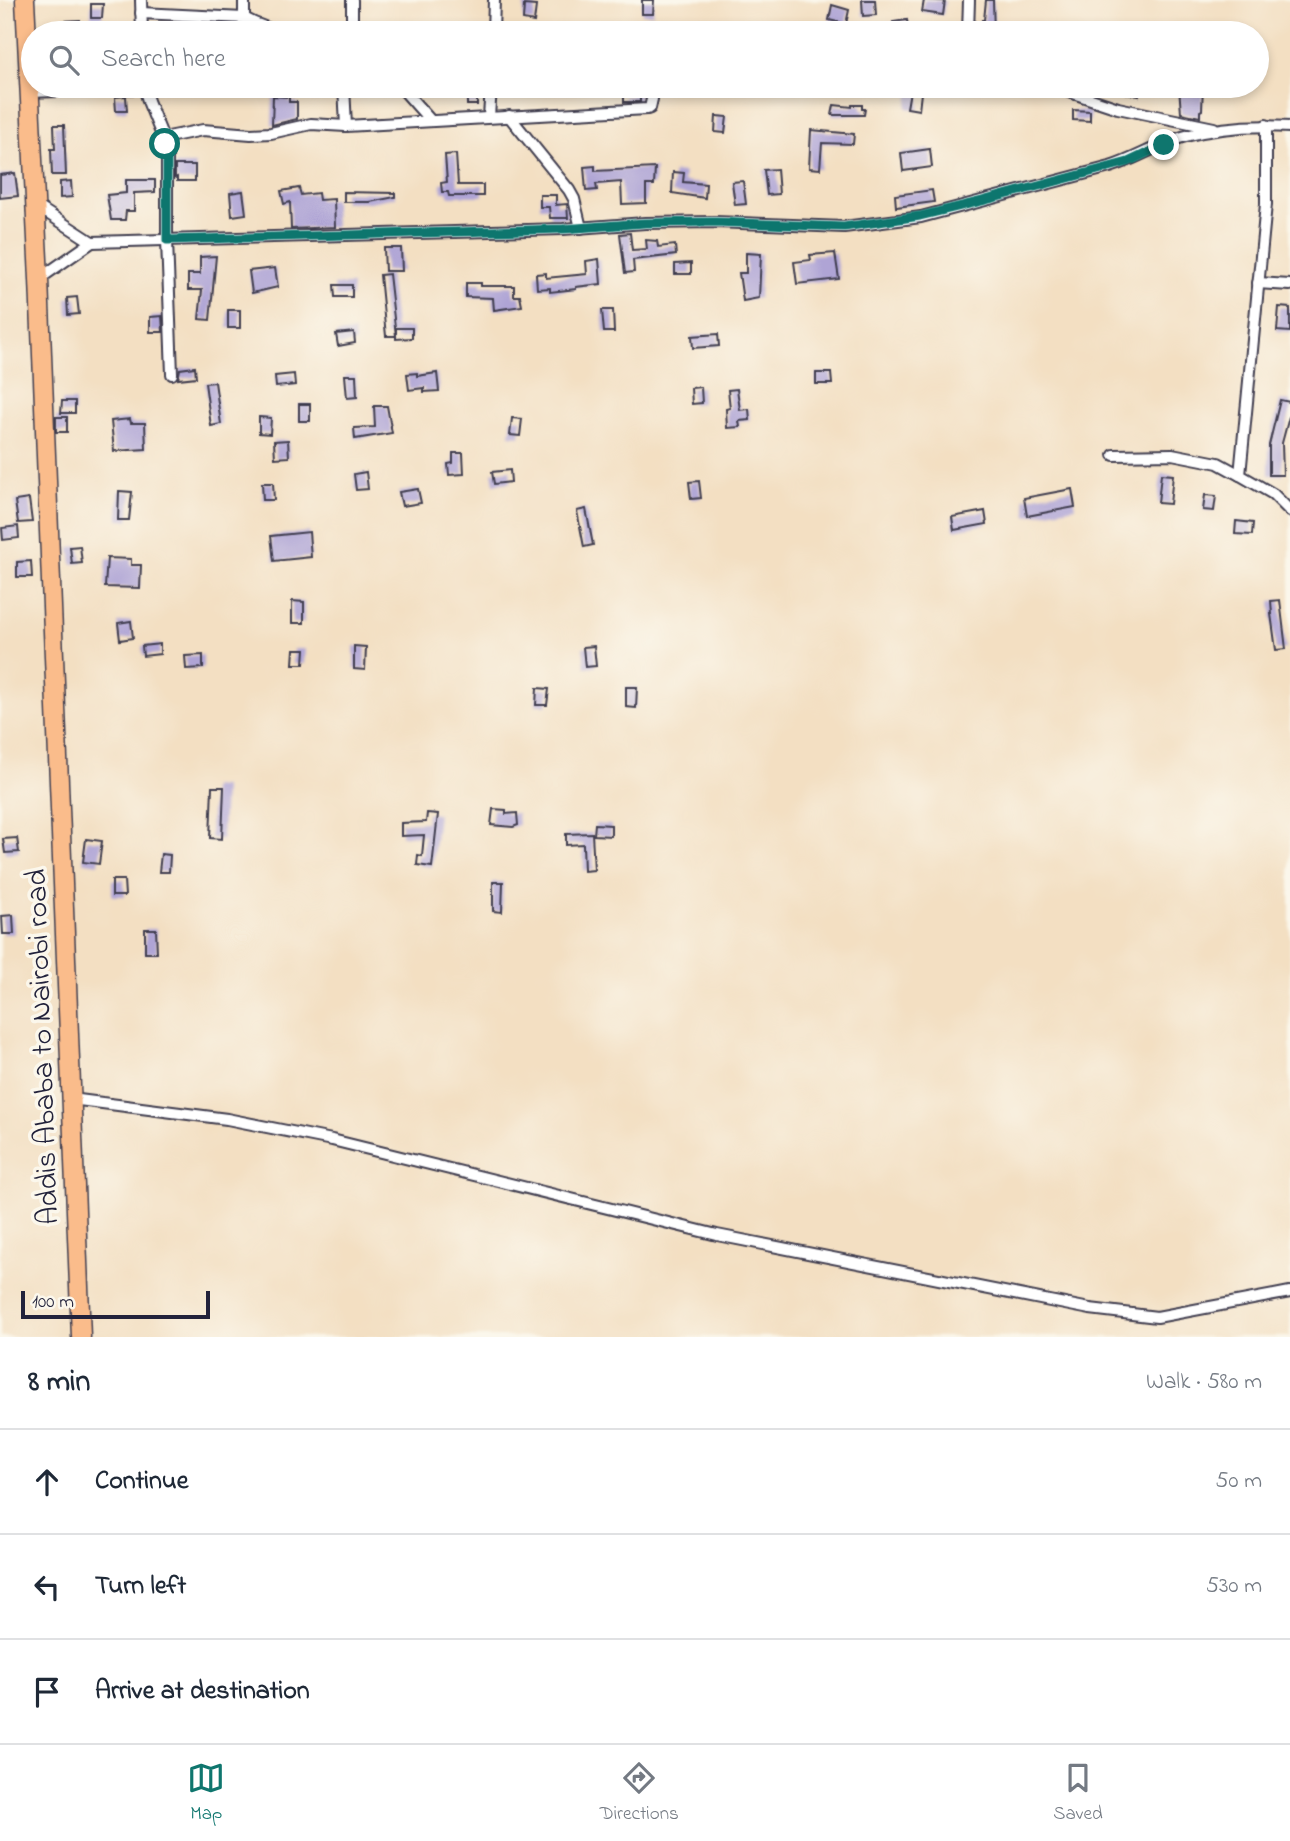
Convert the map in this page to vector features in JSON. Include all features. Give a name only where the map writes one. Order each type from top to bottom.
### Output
[{"type":"highway","name":"Addis Ababa to Nairobi road","points":[[24,0],[25,21]]},
{"type":"highway","name":"Addis Ababa to Nairobi road","points":[[29,98],[39,279],[81,1337]]},
{"type":"street","points":[[141,0],[141,21]]},
{"type":"street","points":[[244,0],[244,18]]},
{"type":"street","points":[[352,0],[352,21]]},
{"type":"street","points":[[493,21],[494,0]]},
{"type":"street","points":[[968,21],[969,0]]},
{"type":"street","points":[[141,13],[244,18],[250,21]]},
{"type":"street","points":[[148,98],[167,154],[172,374]]},
{"type":"street","points":[[345,98],[346,126]]},
{"type":"street","points":[[411,98],[430,120]]},
{"type":"street","points":[[489,117],[490,98]]},
{"type":"street","points":[[163,138],[203,130],[251,134],[271,133],[311,124],[346,126],[647,109],[652,104],[652,98]]},
{"type":"street","points":[[1090,98],[1220,130]]},
{"type":"street","points":[[509,116],[569,190],[581,228]]},
{"type":"street","points":[[1240,475],[1266,204],[1266,125]]},
{"type":"street","points":[[39,279],[92,242],[581,228],[645,223],[715,222],[844,227],[892,222],[949,210],[1128,162],[1186,136],[1266,125],[1290,127]]},
{"type":"street","points":[[35,205],[92,242]]},
{"type":"street","points":[[1258,283],[1290,285]]},
{"type":"street","points":[[1114,455],[1172,454],[1218,463],[1273,494],[1290,511]]},
{"type":"street","points":[[71,1099],[227,1119],[332,1139],[718,1235],[1090,1309],[1157,1317],[1290,1292]]},
{"type":"building","points":[[642,0],[654,0],[653,14],[642,14]]},
{"type":"building","points":[[862,0],[875,0],[876,15],[863,16]]},
{"type":"building","points":[[924,0],[945,1],[943,15],[922,12]]},
{"type":"building","points":[[986,0],[993,0],[994,21],[982,21]]},
{"type":"building","points":[[91,4],[103,4],[102,18],[91,18]]},
{"type":"building","points":[[524,5],[536,6],[534,21],[523,20]]},
{"type":"building","points":[[832,5],[849,10],[847,21],[829,20]]},
{"type":"building","points":[[115,98],[126,98],[127,111],[116,111]]},
{"type":"building","points":[[273,98],[289,98],[289,102],[297,102],[297,119],[272,125]]},
{"type":"building","points":[[467,98],[477,98],[477,105],[467,105]]},
{"type":"building","points":[[624,98],[640,98],[640,102],[624,102]]},
{"type":"building","points":[[909,98],[920,98],[919,110],[907,108]]},
{"type":"building","points":[[1180,98],[1202,98],[1200,117],[1181,113]]},
{"type":"building","points":[[834,105],[862,105],[862,109],[865,109],[864,115],[832,115]]},
{"type":"building","points":[[1073,110],[1090,111],[1090,121],[1073,120]]},
{"type":"building","points":[[716,116],[727,117],[725,133],[715,132]]},
{"type":"building","points":[[54,125],[64,125],[66,175],[52,175]]},
{"type":"building","points":[[811,130],[854,134],[853,144],[822,143],[820,169],[809,168]]},
{"type":"building","points":[[930,149],[932,167],[903,171],[901,153]]},
{"type":"building","points":[[456,154],[458,185],[483,185],[483,196],[449,196],[448,192],[442,192],[441,183],[447,182],[445,155]]},
{"type":"building","points":[[175,165],[195,165],[195,181],[177,181]]},
{"type":"building","points":[[595,166],[595,171],[655,168],[654,185],[646,185],[646,203],[622,204],[621,182],[596,184],[597,190],[586,191],[584,167]]},
{"type":"building","points":[[777,169],[779,194],[767,195],[764,170]]},
{"type":"building","points":[[673,172],[684,173],[683,182],[706,184],[705,198],[672,193]]},
{"type":"building","points":[[15,173],[18,196],[0,198],[0,175]]},
{"type":"building","points":[[126,180],[155,180],[155,192],[134,193],[134,211],[126,211],[125,220],[111,220],[107,195],[126,193]]},
{"type":"building","points":[[71,181],[72,197],[60,198],[60,182]]},
{"type":"building","points":[[743,181],[746,204],[735,205],[732,182]]},
{"type":"building","points":[[299,188],[301,195],[318,193],[319,200],[334,199],[335,227],[291,229],[290,202],[284,204],[281,191]]},
{"type":"building","points":[[932,190],[934,202],[896,207],[895,195]]},
{"type":"building","points":[[243,191],[246,214],[232,216],[230,193]]},
{"type":"building","points":[[344,192],[395,193],[395,197],[370,202],[344,202]]},
{"type":"building","points":[[540,195],[556,195],[556,205],[567,204],[568,218],[550,218],[549,207],[540,207]]},
{"type":"building","points":[[630,233],[632,250],[647,249],[646,240],[657,241],[658,247],[675,245],[676,255],[633,260],[634,272],[625,273],[620,234]]},
{"type":"building","points":[[384,248],[401,248],[402,271],[385,271]]},
{"type":"building","points":[[746,253],[761,254],[759,298],[743,301],[739,273],[746,273]]},
{"type":"building","points":[[835,253],[839,279],[797,284],[794,262],[811,260],[810,255]]},
{"type":"building","points":[[216,256],[210,320],[199,319],[202,290],[188,290],[188,274],[200,274],[200,257]]},
{"type":"building","points":[[599,259],[601,284],[550,292],[550,288],[537,289],[536,274],[546,273],[546,278],[587,274],[586,261]]},
{"type":"building","points":[[691,263],[691,274],[675,274],[675,264]]},
{"type":"building","points":[[275,268],[278,287],[252,293],[249,271]]},
{"type":"building","points":[[389,274],[396,336],[386,336],[380,275]]},
{"type":"building","points":[[466,283],[514,286],[514,296],[520,296],[522,306],[494,310],[493,298],[466,297]]},
{"type":"building","points":[[334,285],[352,285],[352,297],[335,297]]},
{"type":"building","points":[[77,297],[79,314],[68,315],[67,298]]},
{"type":"building","points":[[1279,307],[1290,308],[1290,332],[1277,331]]},
{"type":"building","points":[[228,310],[240,310],[240,328],[228,328]]},
{"type":"building","points":[[602,310],[613,310],[614,332],[604,332]]},
{"type":"building","points":[[162,316],[163,332],[150,332],[150,317]]},
{"type":"building","points":[[396,328],[412,328],[412,338],[396,339]]},
{"type":"building","points":[[354,332],[355,343],[338,346],[336,334]]},
{"type":"building","points":[[718,334],[719,346],[693,348],[692,336]]},
{"type":"building","points":[[195,367],[196,377],[178,379],[180,369]]},
{"type":"building","points":[[417,373],[417,376],[437,373],[439,391],[424,392],[424,388],[409,390],[407,374]]},
{"type":"building","points":[[816,373],[831,373],[832,384],[816,384]]},
{"type":"building","points":[[294,374],[295,385],[276,387],[275,376]]},
{"type":"building","points":[[345,375],[356,375],[357,397],[347,398]]},
{"type":"building","points":[[215,382],[221,424],[211,426],[205,383]]},
{"type":"building","points":[[701,387],[702,403],[692,404],[691,388]]},
{"type":"building","points":[[737,389],[740,410],[749,409],[750,420],[739,421],[740,427],[727,428],[726,409],[730,408],[728,390]]},
{"type":"building","points":[[1280,400],[1290,402],[1290,413],[1282,443],[1283,475],[1269,475],[1269,445]]},
{"type":"building","points":[[62,401],[75,401],[75,413],[61,413]]},
{"type":"building","points":[[299,404],[310,404],[310,421],[299,421]]},
{"type":"building","points":[[374,406],[387,406],[392,433],[355,439],[354,428],[375,427]]},
{"type":"building","points":[[56,417],[67,417],[67,432],[56,432]]},
{"type":"building","points":[[259,417],[271,418],[270,434],[259,433]]},
{"type":"building","points":[[512,418],[522,419],[520,436],[510,435]]},
{"type":"building","points":[[130,419],[131,423],[145,423],[146,449],[114,451],[111,421]]},
{"type":"building","points":[[288,440],[289,457],[275,458],[274,441]]},
{"type":"building","points":[[453,453],[463,453],[464,474],[449,475],[448,464],[453,463]]},
{"type":"building","points":[[510,470],[511,482],[494,484],[492,472]]},
{"type":"building","points":[[366,472],[368,489],[356,490],[354,474]]},
{"type":"building","points":[[1161,474],[1173,475],[1170,504],[1158,503]]},
{"type":"building","points":[[699,481],[701,498],[691,499],[689,482]]},
{"type":"building","points":[[262,483],[273,483],[274,500],[263,500]]},
{"type":"building","points":[[418,489],[421,503],[402,506],[399,492]]},
{"type":"building","points":[[1072,489],[1075,507],[1027,516],[1024,498]]},
{"type":"building","points":[[119,491],[132,492],[129,520],[118,520]]},
{"type":"building","points":[[1205,495],[1216,496],[1214,511],[1203,510]]},
{"type":"building","points":[[29,499],[32,522],[18,523],[15,501]]},
{"type":"building","points":[[586,509],[593,545],[584,547],[577,511]]},
{"type":"building","points":[[985,511],[987,524],[954,530],[952,517]]},
{"type":"building","points":[[1236,521],[1253,523],[1252,535],[1235,534]]},
{"type":"building","points":[[18,526],[19,538],[3,540],[2,528]]},
{"type":"building","points":[[309,532],[311,557],[274,561],[271,536]]},
{"type":"building","points":[[80,546],[82,563],[72,564],[70,547]]},
{"type":"building","points":[[107,558],[131,559],[131,565],[141,565],[140,588],[105,587]]},
{"type":"building","points":[[31,561],[32,577],[17,577],[17,562]]},
{"type":"building","points":[[1280,600],[1286,649],[1276,650],[1271,601]]},
{"type":"building","points":[[292,601],[304,602],[304,623],[292,623]]},
{"type":"building","points":[[131,621],[133,638],[120,640],[118,623]]},
{"type":"building","points":[[160,644],[160,654],[143,656],[142,646]]},
{"type":"building","points":[[354,646],[366,647],[365,670],[354,669]]},
{"type":"building","points":[[594,646],[596,666],[585,667],[583,647]]},
{"type":"building","points":[[294,649],[305,649],[304,664],[293,664]]},
{"type":"building","points":[[203,655],[203,668],[186,669],[185,656]]},
{"type":"building","points":[[626,687],[637,687],[636,708],[626,707]]},
{"type":"building","points":[[537,688],[549,689],[547,705],[536,705]]},
{"type":"building","points":[[212,787],[224,787],[222,839],[210,838]]},
{"type":"building","points":[[493,809],[506,810],[506,814],[517,813],[518,825],[491,825]]},
{"type":"building","points":[[427,813],[438,814],[432,867],[417,865],[418,855],[422,856],[424,835],[401,836],[401,823],[426,822]]},
{"type":"building","points":[[595,824],[611,825],[611,836],[594,835]]},
{"type":"building","points":[[592,833],[594,870],[584,871],[583,844],[566,845],[566,834]]},
{"type":"building","points":[[17,838],[19,852],[5,853],[3,839]]},
{"type":"building","points":[[86,839],[102,841],[99,864],[83,862]]},
{"type":"building","points":[[161,854],[170,855],[169,872],[159,872]]},
{"type":"building","points":[[112,880],[124,880],[125,896],[112,896]]},
{"type":"building","points":[[493,882],[503,882],[502,912],[493,911]]},
{"type":"building","points":[[13,915],[14,934],[3,934],[2,916]]},
{"type":"building","points":[[145,929],[156,929],[157,953],[145,953]]},
{"type":"route","points":[[165,144],[167,240],[563,229],[645,223],[715,222],[844,227],[892,222],[982,201],[1128,162],[1164,145]]}]
